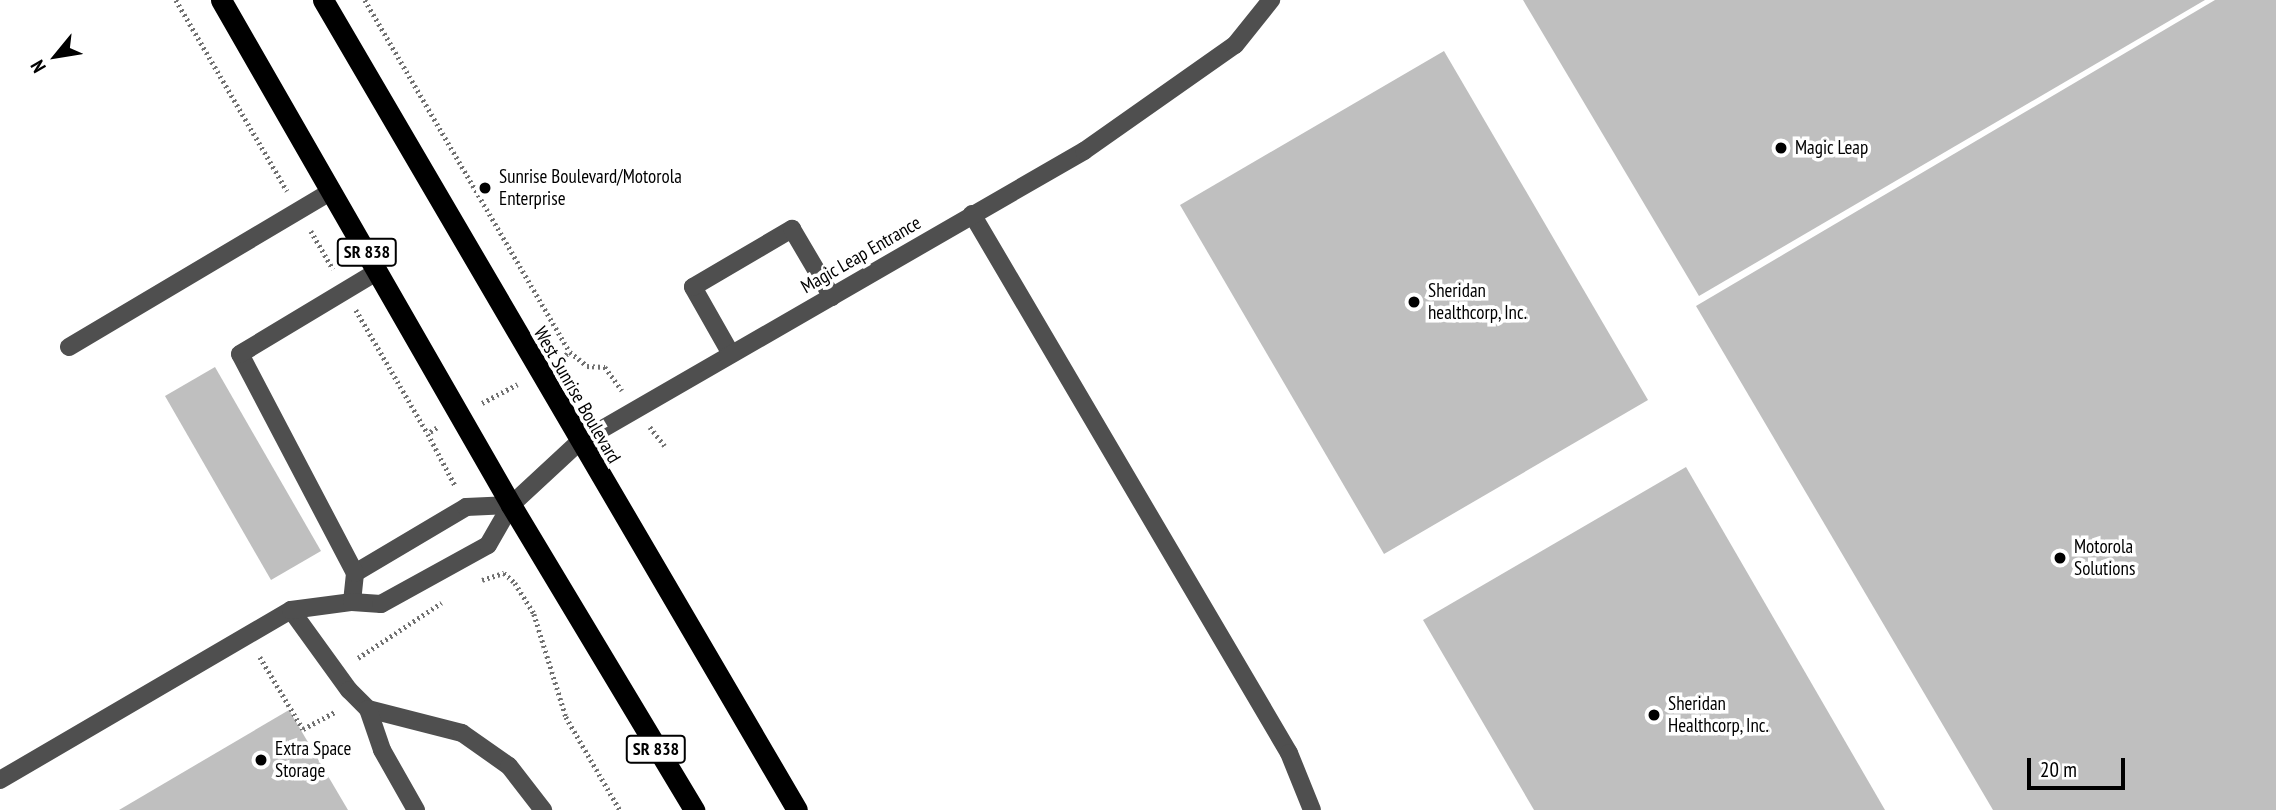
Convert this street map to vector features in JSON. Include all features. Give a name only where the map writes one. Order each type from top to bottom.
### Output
[{"type":"highway","name":"SR 838","points":[[221,0],[511,505],[694,810]]},
{"type":"highway","name":"West Sunrise Boulevard","points":[[323,0],[578,443],[797,810]]},
{"type":"street","name":"Magic Leap Entrance","points":[[488,545],[511,505],[578,443],[1084,151],[1235,45],[1271,0]]},
{"type":"street","points":[[69,346],[332,191]]},
{"type":"street","points":[[972,214],[1289,753],[1312,810]]},
{"type":"street","points":[[731,354],[693,287],[792,229],[832,297]]},
{"type":"street","points":[[352,602],[355,573],[240,354],[378,271]]},
{"type":"street","points":[[355,573],[466,507],[511,505]]},
{"type":"street","points":[[0,780],[291,610],[352,602],[382,604],[488,545]]},
{"type":"street","points":[[291,610],[337,674],[369,709],[382,750],[416,810]]},
{"type":"street","points":[[369,709],[462,733],[509,766],[538,809]]},
{"type":"path","points":[[366,0],[570,352],[587,366],[605,367],[665,446]]},
{"type":"path","points":[[466,507],[428,434],[538,373],[570,352]]},
{"type":"path","points":[[488,545],[504,573],[534,614],[566,717],[620,810]]},
{"type":"path","points":[[475,583],[504,573]]},
{"type":"path","points":[[247,636],[303,729],[338,710],[322,682],[444,601]]},
{"type":"building","name":"Magic Leap","points":[[1523,0],[2205,0],[1699,296]]},
{"type":"building","name":"Motorola Solutions","points":[[2215,0],[2276,0],[2276,810],[1993,810],[1696,306]]},
{"type":"building","name":"Sheridan healthcorp, Inc.","points":[[1444,51],[1648,400],[1384,554],[1180,205]]},
{"type":"building","points":[[215,367],[321,551],[271,580],[165,396]]},
{"type":"building","name":"Sheridan Healthcorp, Inc.","points":[[1686,467],[1885,810],[1534,810],[1423,620]]},
{"type":"building","name":"Extra Space Storage","points":[[289,710],[348,810],[119,810]]},
{"type":"place","name":"Magic Leap","points":[[1781,148]]},
{"type":"place","name":"Sunrise Boulevard/Motorola Enterprise","points":[[485,188]]},
{"type":"place","name":"Sheridan healthcorp, Inc.","points":[[1414,302]]},
{"type":"place","name":"Motorola Solutions","points":[[2060,558]]},
{"type":"place","name":"Sheridan Healthcorp, Inc.","points":[[1654,715]]},
{"type":"place","name":"Extra Space Storage","points":[[261,760]]}]
